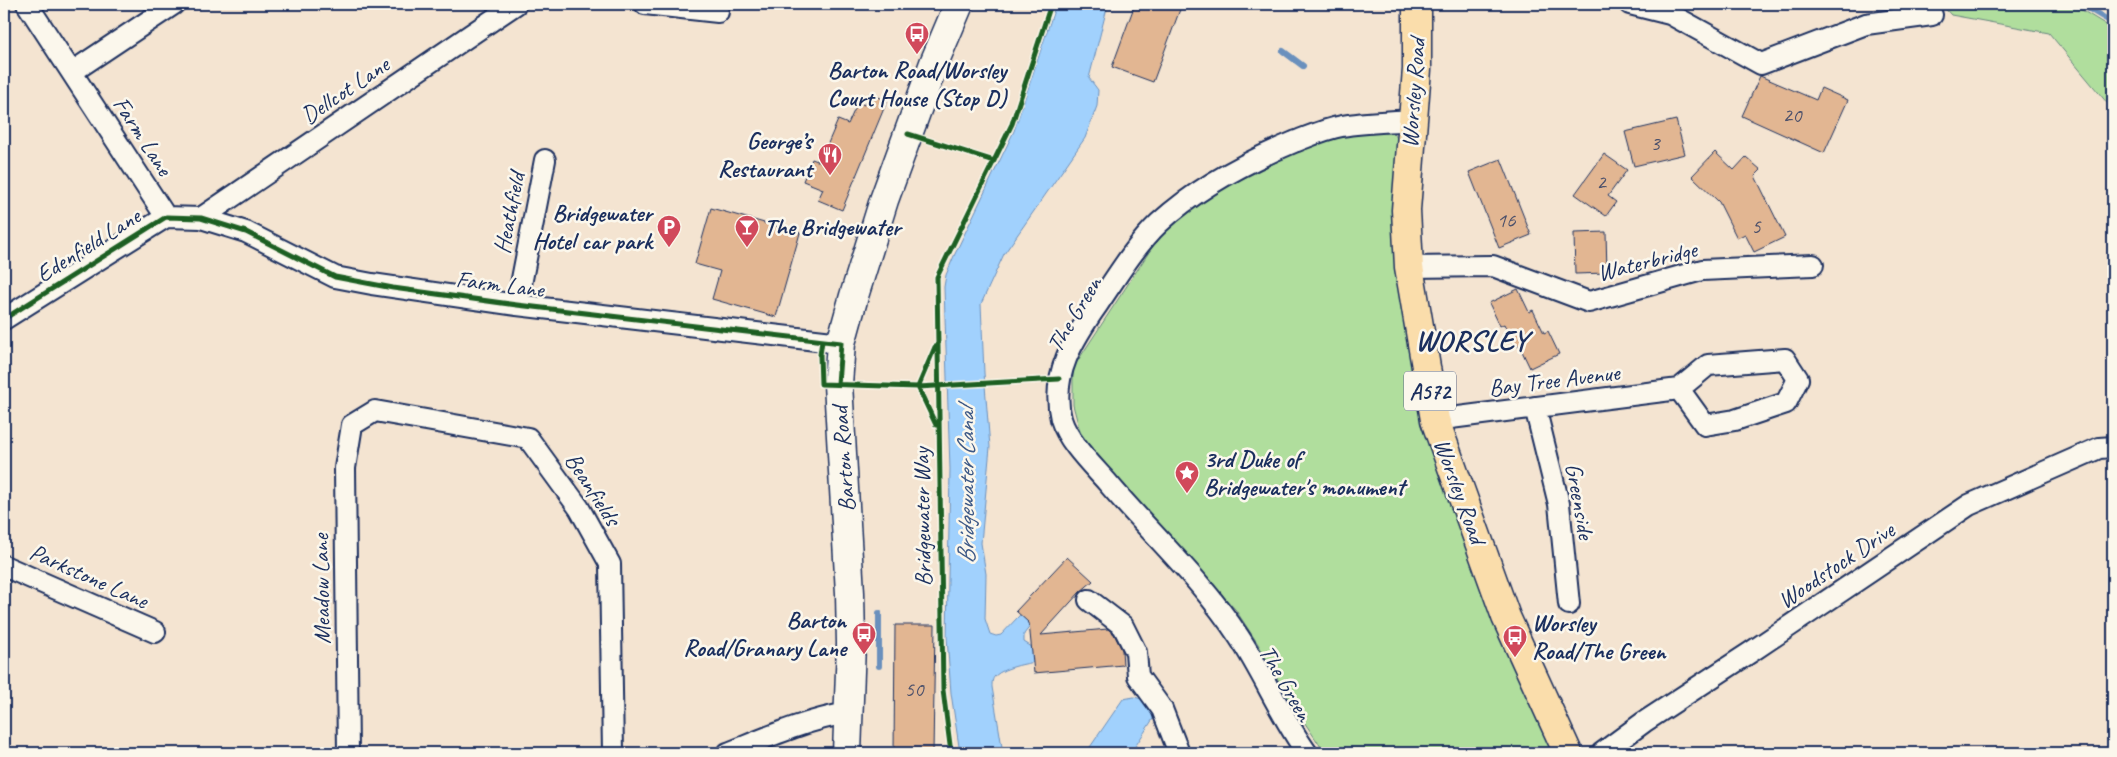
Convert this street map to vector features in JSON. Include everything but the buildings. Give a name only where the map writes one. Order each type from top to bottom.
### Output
[{"type":"main road","name":"Barton Road","points":[[846,753],[850,593],[838,384],[842,343],[854,296],[884,200],[925,86],[958,4]]},
{"type":"main road","name":"Worsley Road","points":[[1417,4],[1417,69],[1406,210],[1409,267],[1435,420],[1506,617],[1568,753]]},
{"type":"street","name":"Farm Lane","points":[[27,4],[166,216],[201,218],[246,232],[335,277],[393,288],[517,305],[842,343]]},
{"type":"street","points":[[72,72],[174,4]]},
{"type":"street","name":"Dellcot Lane","points":[[201,218],[516,4]]},
{"type":"street","points":[[645,4],[718,12]]},
{"type":"street","points":[[1630,4],[1670,14],[1761,64],[1866,24],[1932,15]]},
{"type":"street","name":"The Green","points":[[1308,753],[1262,674],[1222,612],[1203,588],[1101,476],[1069,435],[1062,420],[1059,379],[1063,364],[1076,338],[1134,252],[1159,223],[1182,203],[1234,170],[1324,130],[1341,126],[1412,120]]},
{"type":"street","name":"Heathfield","points":[[517,305],[545,160]]},
{"type":"street","name":"Edenfield Lane","points":[[4,319],[166,216]]},
{"type":"street","name":"Waterbridge","points":[[1409,267],[1493,266],[1589,302],[1702,270],[1813,265]]},
{"type":"street","points":[[1785,359],[1798,379],[1786,403],[1735,420],[1705,425],[1679,389],[1708,365],[1785,359]]},
{"type":"street","name":"Bay Tree Avenue","points":[[1435,420],[1679,389]]},
{"type":"street","name":"Greenside","points":[[1535,407],[1559,504],[1568,604]]},
{"type":"street","name":"Beanfields","points":[[352,425],[375,410],[528,438],[579,508],[610,564],[613,753]]},
{"type":"street","name":"Meadow Lane","points":[[348,753],[345,468],[352,425]]},
{"type":"street","name":"Woodstock Drive","points":[[1602,753],[1644,722],[1969,505],[2100,448],[2113,447]]},
{"type":"street","name":"Parkstone Lane","points":[[4,566],[155,632]]},
{"type":"street","points":[[1089,600],[1123,626],[1136,652],[1138,676],[1162,709],[1179,753]]},
{"type":"street","points":[[728,753],[790,727],[816,719],[848,713]]},
{"type":"green space","points":[[1941,4],[2072,4],[2113,29],[2113,110],[2049,33],[1951,15]]},
{"type":"green space","points":[[1385,129],[1393,133],[1399,140],[1398,265],[1553,753],[1325,753],[1290,701],[1258,644],[1235,609],[1161,530],[1082,439],[1073,405],[1073,368],[1153,246],[1175,221],[1207,196],[1305,148],[1330,139]]},
{"type":"water","name":"Bridgewater Canal","points":[[1056,4],[1108,4],[1089,78],[1098,90],[1097,106],[1085,138],[1004,254],[981,304],[990,447],[981,543],[986,574],[985,619],[990,634],[1001,635],[1070,562],[1024,634],[1024,642],[1032,647],[1118,639],[1120,655],[1036,662],[1019,665],[995,676],[992,686],[1003,753],[960,753],[951,693],[947,637],[950,469],[944,287],[946,275],[954,256],[1014,131]]},
{"type":"water","points":[[1134,697],[1142,699],[1158,711],[1131,753],[1086,753],[1123,699]]},
{"type":"waterway","points":[[2081,4],[2113,23]]},
{"type":"waterway","points":[[1283,51],[1303,66]]},
{"type":"waterway","points":[[879,613],[879,666]]},
{"type":"cycle path","name":"Bridgewater Way","points":[[951,753],[943,690],[937,277],[1012,124],[1051,4]]},
{"type":"cycle path","points":[[908,134],[994,161]]},
{"type":"cycle path","points":[[4,319],[166,217],[201,218],[246,232],[335,277],[393,288],[517,305],[841,343],[838,384]]},
{"type":"cycle path","points":[[822,341],[820,355],[821,384],[918,387],[1059,379]]},
{"type":"cycle path","points":[[935,347],[918,387],[936,425]]},
{"type":"place","name":"Barton Road/Worsley Court House (Stop D)","points":[[917,55]]},
{"type":"place","name":"George’s Restaurant","points":[[830,176]]},
{"type":"place","name":"Bridgewater Hotel car park","points":[[669,248]]},
{"type":"place","name":"The Bridgewater","points":[[747,248]]},
{"type":"place","name":"3rd Duke of Bridgewater's monument","points":[[1187,494]]},
{"type":"place","name":"Barton Road/Granary Lane","points":[[864,655]]},
{"type":"place","name":"Worsley Road/The Green","points":[[1515,658]]},
{"type":"district","name":"WORSLEY","points":[[1472,340]]}]
